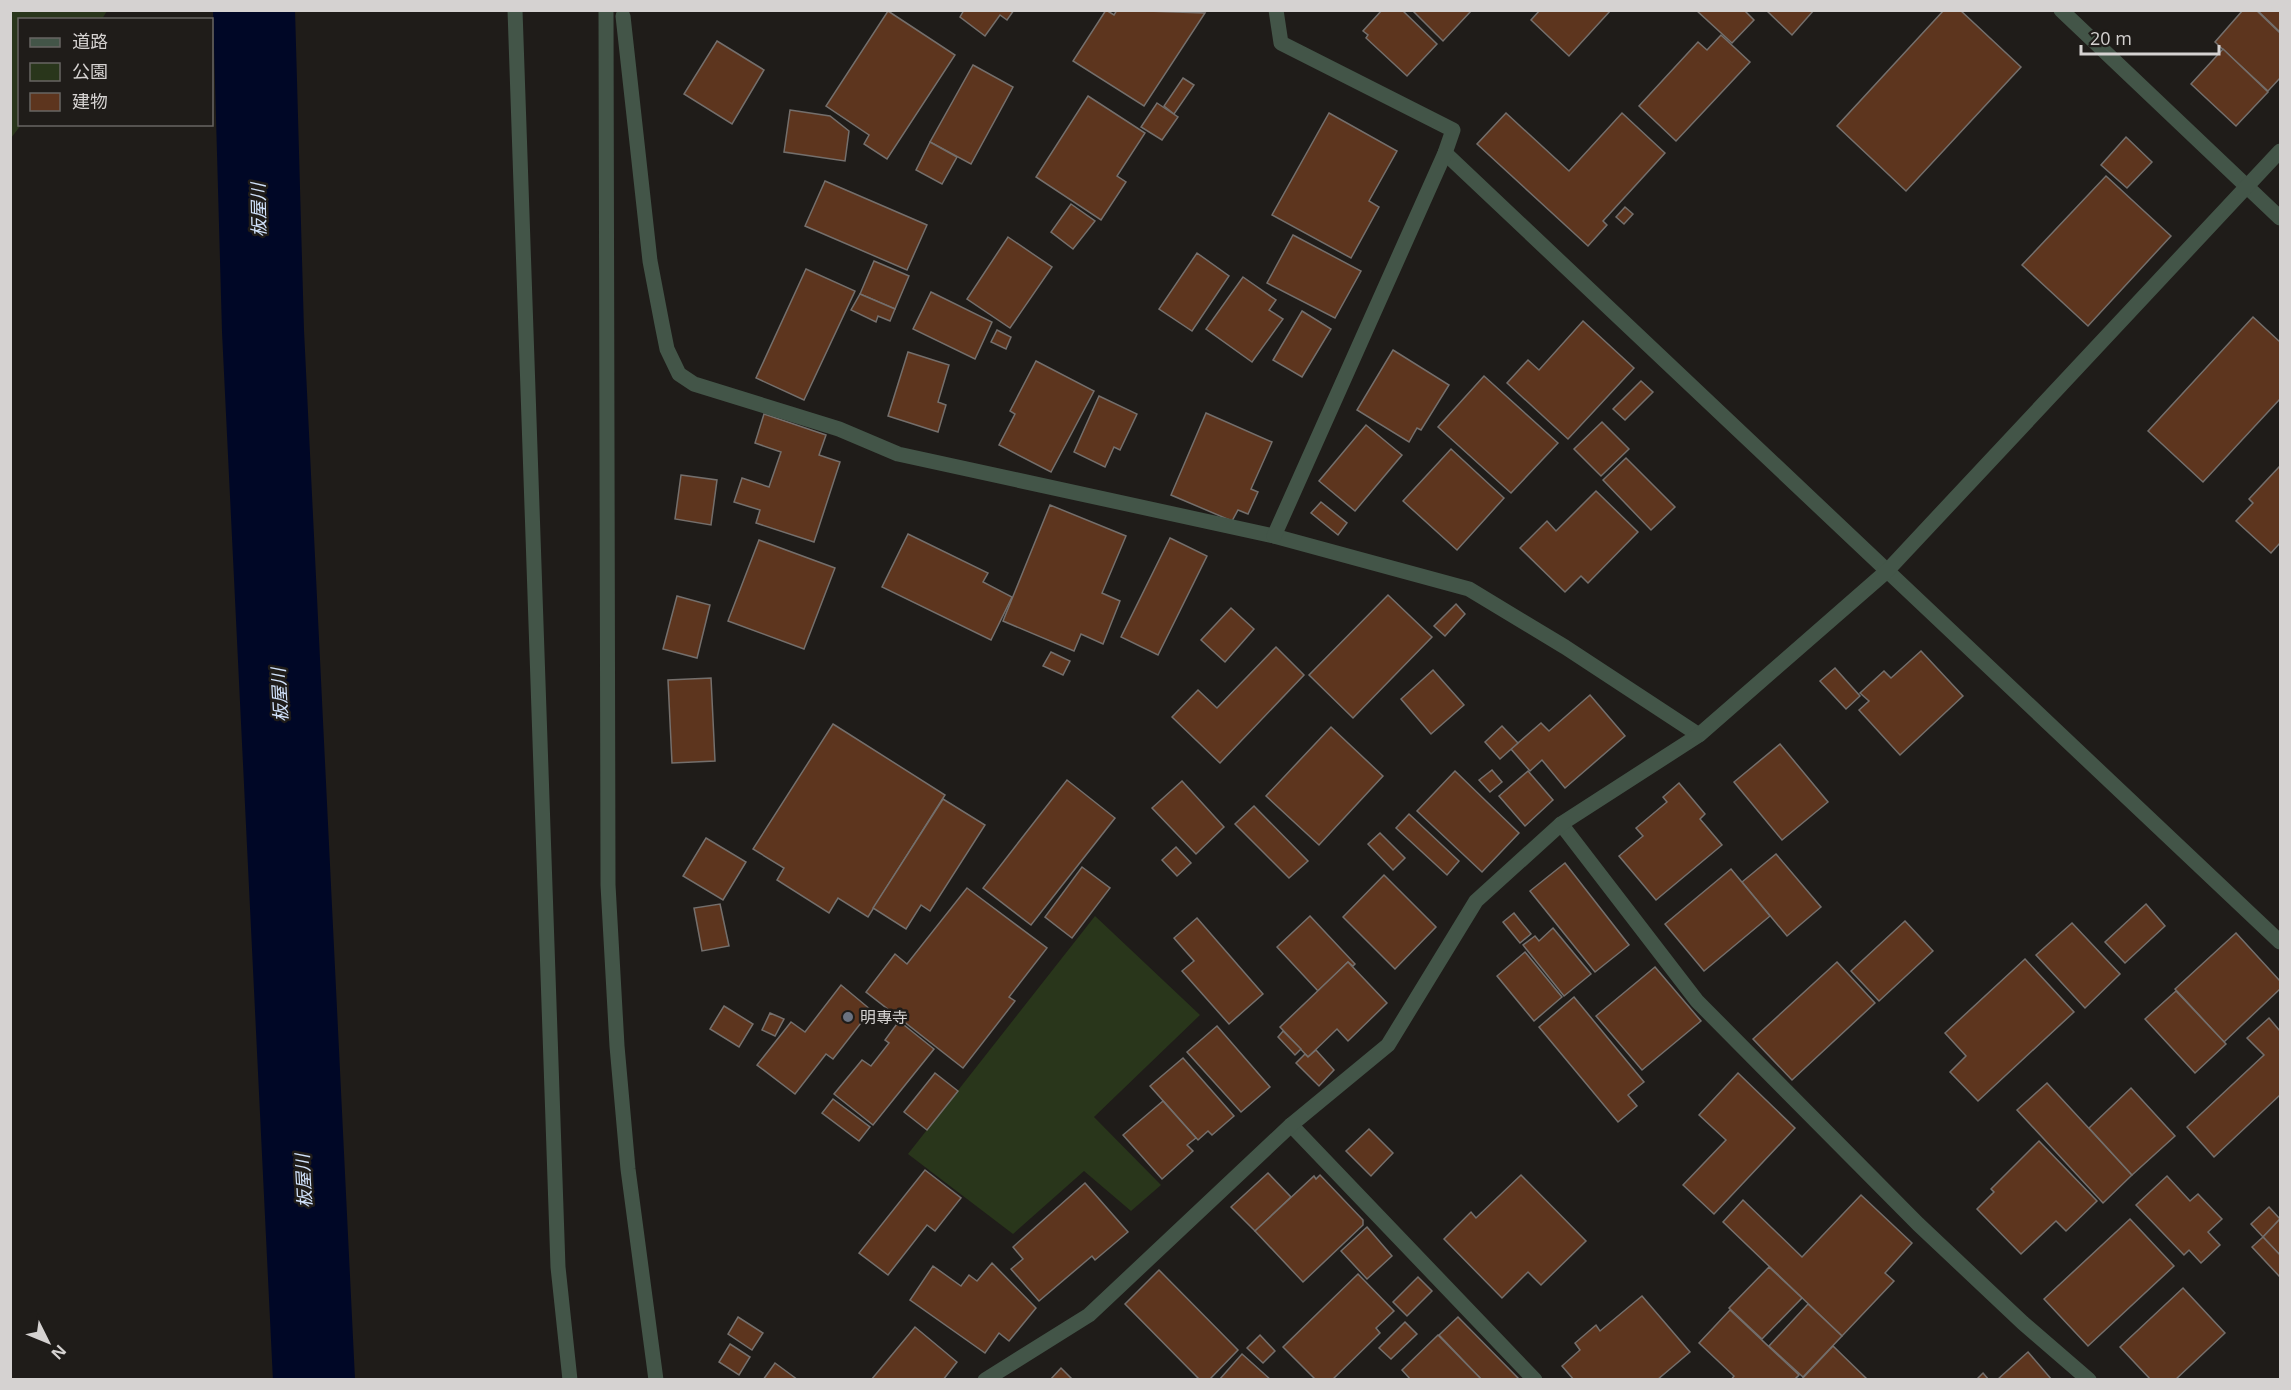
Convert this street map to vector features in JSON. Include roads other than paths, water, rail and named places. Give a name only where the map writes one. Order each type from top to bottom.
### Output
[{"type":"street","points":[[515,10],[558,1267],[570,1380]]},
{"type":"street","points":[[606,10],[608,885],[617,1046],[628,1169],[656,1380]]},
{"type":"street","points":[[1274,536],[1445,153],[1453,130],[1281,43],[1276,10]]},
{"type":"street","points":[[2061,10],[2280,218]]},
{"type":"street","points":[[623,12],[650,261],[667,350],[679,374],[694,384],[839,429],[898,454],[1274,536],[1469,589],[1565,647],[1699,735]]},
{"type":"street","points":[[985,1380],[1089,1315],[1291,1125],[1388,1045],[1476,901],[1561,824],[1699,735],[1887,571],[2280,151]]},
{"type":"street","points":[[1445,153],[2280,942]]},
{"type":"street","points":[[1561,824],[1697,1001],[1918,1224],[2022,1323],[2089,1380]]},
{"type":"street","points":[[1291,1125],[1535,1380]]},
{"type":"waterway","name":"板屋川","points":[[254,10],[263,331],[314,1380]]},
{"type":"place","name":"明專寺","points":[[848,1017]]}]
